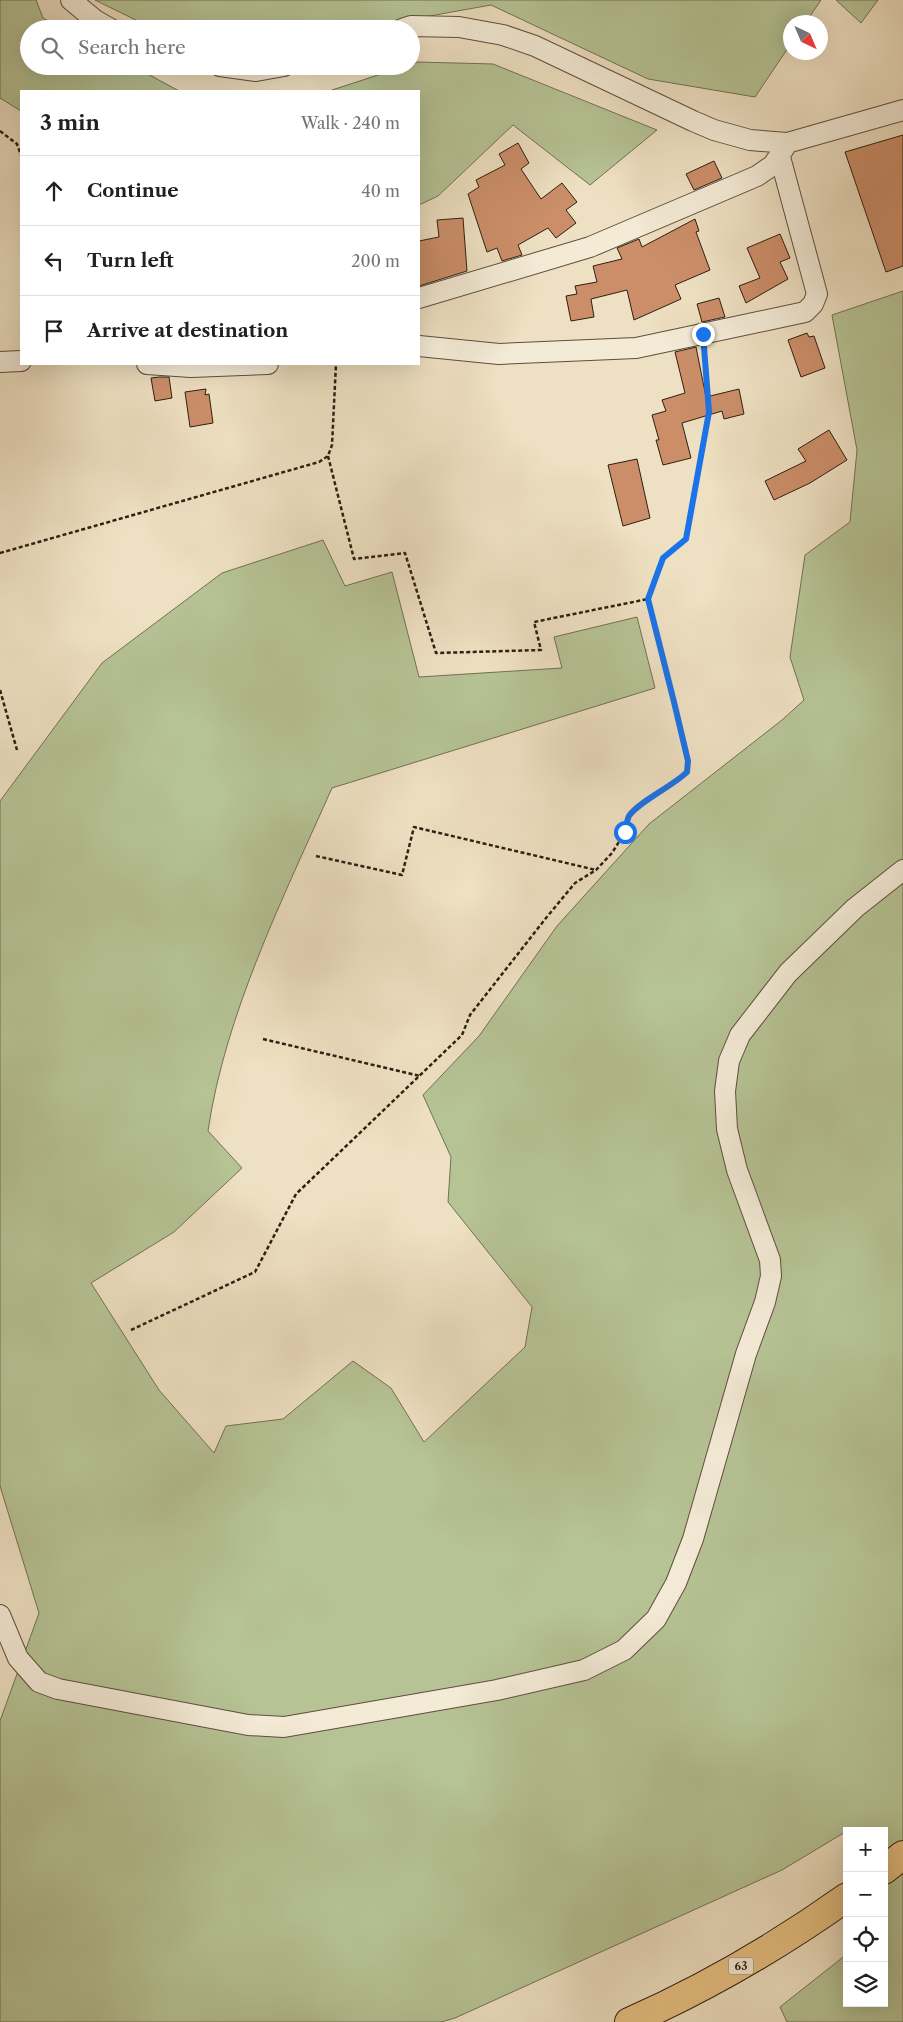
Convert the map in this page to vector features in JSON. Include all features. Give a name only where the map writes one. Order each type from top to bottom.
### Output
[{"type":"highway","points":[[888,1867],[903,1854]]},
{"type":"highway","name":"63","points":[[629,2022],[672,2003],[740,1966],[843,1901]]},
{"type":"street","points":[[71,0],[95,20]]},
{"type":"street","points":[[420,26],[459,27],[503,35],[535,46],[714,130],[783,150],[903,110]]},
{"type":"street","points":[[420,298],[590,247],[757,176],[773,165],[783,150]]},
{"type":"street","points":[[420,346],[499,354],[636,348],[805,312],[813,304],[817,294],[783,150]]},
{"type":"street","points":[[0,362],[20,361]]},
{"type":"street","points":[[162,365],[191,367],[242,365]]},
{"type":"street","points":[[0,1615],[18,1658],[39,1682],[58,1689],[257,1726],[284,1727],[497,1690],[584,1670],[624,1650],[656,1619],[676,1584],[693,1539],[746,1354],[765,1302],[771,1276],[770,1260],[737,1170],[727,1129],[725,1091],[730,1061],[740,1035],[788,973],[855,908],[903,870]]},
{"type":"path","points":[[0,131],[17,144],[20,152]]},
{"type":"path","points":[[131,1330],[255,1272],[296,1194],[462,1035],[470,1015],[575,883],[596,870],[612,853],[625,832],[628,817],[634,810],[678,781],[687,772],[688,761],[648,599],[663,558],[686,539],[709,412],[703,334]]},
{"type":"path","points":[[336,365],[335,411],[332,445],[328,456],[354,559],[405,553],[436,653],[541,650],[534,622],[648,599]]},
{"type":"path","points":[[0,553],[286,473],[319,462],[328,456]]},
{"type":"path","points":[[0,690],[17,750]]},
{"type":"path","points":[[316,856],[402,875],[414,827],[596,870]]},
{"type":"path","points":[[263,1039],[420,1076]]},
{"type":"green space","points":[[0,0],[36,0],[43,18],[47,20],[20,20],[20,75],[150,75],[177,90],[20,90],[20,110],[0,98]]},
{"type":"green space","points":[[95,0],[821,0],[811,15],[783,15],[783,55],[755,97],[648,79],[491,5],[407,20],[136,20]]},
{"type":"green space","points":[[836,0],[878,0],[861,23]]},
{"type":"green space","points":[[420,62],[493,64],[657,130],[590,185],[513,125],[438,196],[420,205],[420,90],[332,90],[378,75],[420,75]]},
{"type":"green space","points":[[903,291],[903,2022],[787,2022],[780,2007],[843,1957],[843,2007],[888,2007],[888,1827],[843,1827],[843,1833],[782,1870],[455,2018],[441,2022],[0,2022],[0,1721],[39,1613],[0,1486],[0,801],[102,663],[222,573],[323,540],[345,586],[392,572],[419,677],[562,668],[554,637],[637,617],[655,688],[332,788],[258,956],[228,1043],[216,1087],[208,1131],[242,1168],[174,1232],[91,1283],[159,1390],[214,1453],[226,1426],[283,1419],[353,1361],[391,1388],[424,1442],[525,1347],[532,1307],[448,1202],[451,1157],[423,1095],[479,1036],[557,926],[649,824],[782,720],[804,700],[790,657],[805,555],[850,522],[857,450],[832,315]]},
{"type":"building","points":[[903,135],[903,266],[886,272],[845,152]]},
{"type":"building","points":[[518,143],[529,163],[521,169],[541,199],[562,183],[577,202],[566,210],[576,223],[556,238],[548,228],[518,245],[522,255],[502,261],[497,248],[487,252],[468,194],[479,187],[476,180],[505,165],[499,154]]},
{"type":"building","points":[[714,161],[722,178],[694,190],[686,174]]},
{"type":"building","points":[[463,218],[467,271],[420,286],[420,241],[439,237],[437,220]]},
{"type":"building","points":[[695,219],[699,231],[696,232],[710,270],[675,285],[681,299],[634,320],[627,290],[591,299],[594,317],[571,321],[566,296],[577,294],[575,286],[597,282],[593,266],[622,259],[617,248],[639,239],[642,247]]},
{"type":"building","points":[[780,234],[790,258],[780,262],[788,279],[746,303],[739,286],[760,278],[747,248]]},
{"type":"building","points":[[719,298],[725,317],[702,322],[697,304]]},
{"type":"building","points":[[807,333],[809,337],[814,336],[825,368],[801,377],[788,340]]},
{"type":"building","points":[[696,347],[706,397],[739,389],[744,414],[724,419],[722,411],[682,423],[691,458],[663,465],[652,415],[666,411],[662,400],[685,393],[675,352]]},
{"type":"building","points":[[169,377],[172,398],[155,401],[151,378]]},
{"type":"building","points":[[206,389],[205,395],[209,394],[213,423],[190,427],[185,392]]},
{"type":"building","points":[[829,430],[847,460],[810,483],[774,500],[765,481],[806,461],[798,449]]},
{"type":"building","points":[[637,459],[650,518],[623,526],[608,465]]},
{"type":"route","points":[[625,832],[628,817],[634,810],[678,781],[687,772],[688,761],[648,599],[660,571],[663,558],[686,539],[709,412],[703,334]]}]
